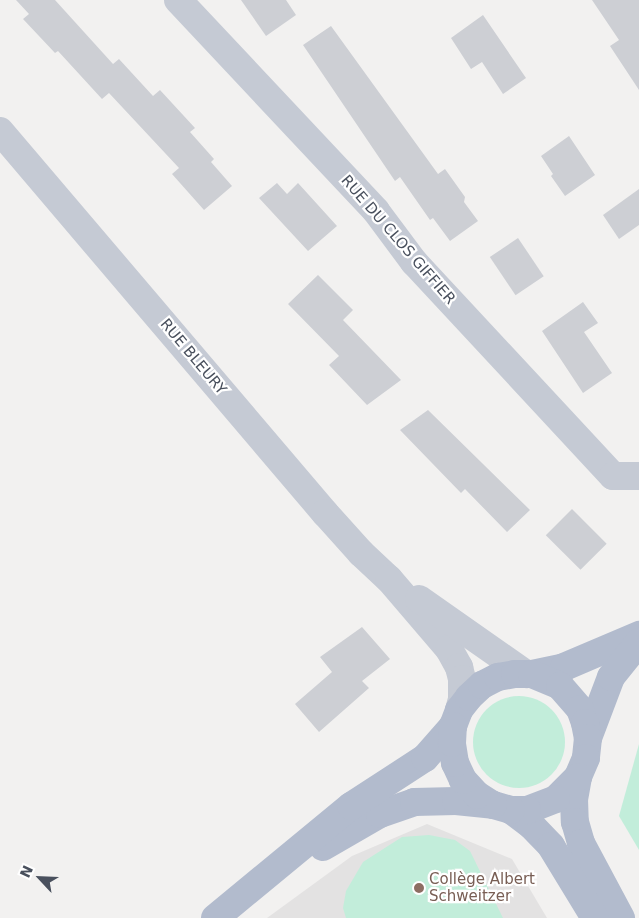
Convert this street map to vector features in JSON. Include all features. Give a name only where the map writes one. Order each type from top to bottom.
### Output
[{"type":"main road","points":[[218,916],[351,806],[425,758],[456,718],[469,697],[482,685],[498,677],[529,674],[564,667],[639,635]]},
{"type":"main road","points":[[621,918],[579,836],[575,822],[574,800],[578,777],[586,758],[588,738],[611,677],[639,642]]},
{"type":"main road","points":[[529,674],[560,686],[571,696],[580,709],[588,738]]},
{"type":"main road","points":[[456,718],[452,743],[455,762],[463,780],[477,795],[502,807],[531,825],[551,846],[594,918]]},
{"type":"main road","points":[[218,916],[380,814],[414,802],[456,801],[527,810],[556,799],[578,777]]},
{"type":"street","name":"RUE DU CLOS GIFFIER","points":[[178,0],[376,211],[414,262],[613,476],[630,477]]},
{"type":"street","name":"RUE BLEURY","points":[[0,132],[325,513],[361,553],[389,579],[456,660],[463,687],[456,718]]},
{"type":"street","name":"RUE BLEURY","points":[[389,579],[529,674]]},
{"type":"shaded area","name":"Collège Albert Schweitzer","points":[[427,824],[512,859],[547,918],[267,918],[352,856]]},
{"type":"green space","points":[[519,696],[528,697],[545,704],[557,716],[564,733],[564,751],[557,768],[545,780],[528,787],[519,788],[510,787],[493,780],[481,768],[474,751],[473,742],[474,733],[481,716],[493,704],[510,697]]},
{"type":"green space","points":[[639,744],[639,850],[619,816]]},
{"type":"green space","name":"Collège Albert Schweitzer","points":[[429,835],[455,840],[470,851],[503,918],[346,918],[343,908],[346,891],[363,862],[402,837]]},
{"type":"building","points":[[16,0],[55,0],[113,64],[119,59],[153,96],[160,90],[195,128],[190,132],[214,159],[211,162],[232,186],[204,210],[172,174],[179,168],[109,93],[102,99],[58,51],[55,53],[23,19],[29,14]]},
{"type":"building","points":[[241,0],[286,0],[296,15],[266,36]]},
{"type":"building","points":[[592,0],[639,0],[639,90],[610,46],[619,40]]},
{"type":"building","points":[[483,15],[526,78],[503,94],[482,62],[471,69],[451,38]]},
{"type":"building","points":[[331,26],[438,174],[445,169],[465,197],[464,202],[478,221],[450,241],[433,218],[430,220],[400,177],[395,181],[303,45]]},
{"type":"building","points":[[569,136],[595,175],[565,196],[551,176],[553,174],[541,156]]},
{"type":"building","points":[[277,183],[287,194],[298,183],[337,226],[308,251],[259,198]]},
{"type":"building","points":[[639,189],[639,225],[619,239],[603,215]]},
{"type":"building","points":[[518,238],[544,276],[516,295],[490,257]]},
{"type":"building","points":[[318,275],[353,310],[343,320],[401,380],[367,405],[329,365],[339,356],[288,304]]},
{"type":"building","points":[[583,302],[598,323],[584,332],[612,373],[583,393],[542,331]]},
{"type":"building","points":[[428,410],[530,510],[507,532],[465,489],[461,493],[400,430]]},
{"type":"building","points":[[572,509],[607,544],[580,570],[546,535]]},
{"type":"building","points":[[362,627],[390,659],[362,681],[369,688],[319,732],[295,704],[332,672],[320,657]]},
{"type":"place","name":"Collège Albert Schweitzer","points":[[419,888]]}]
